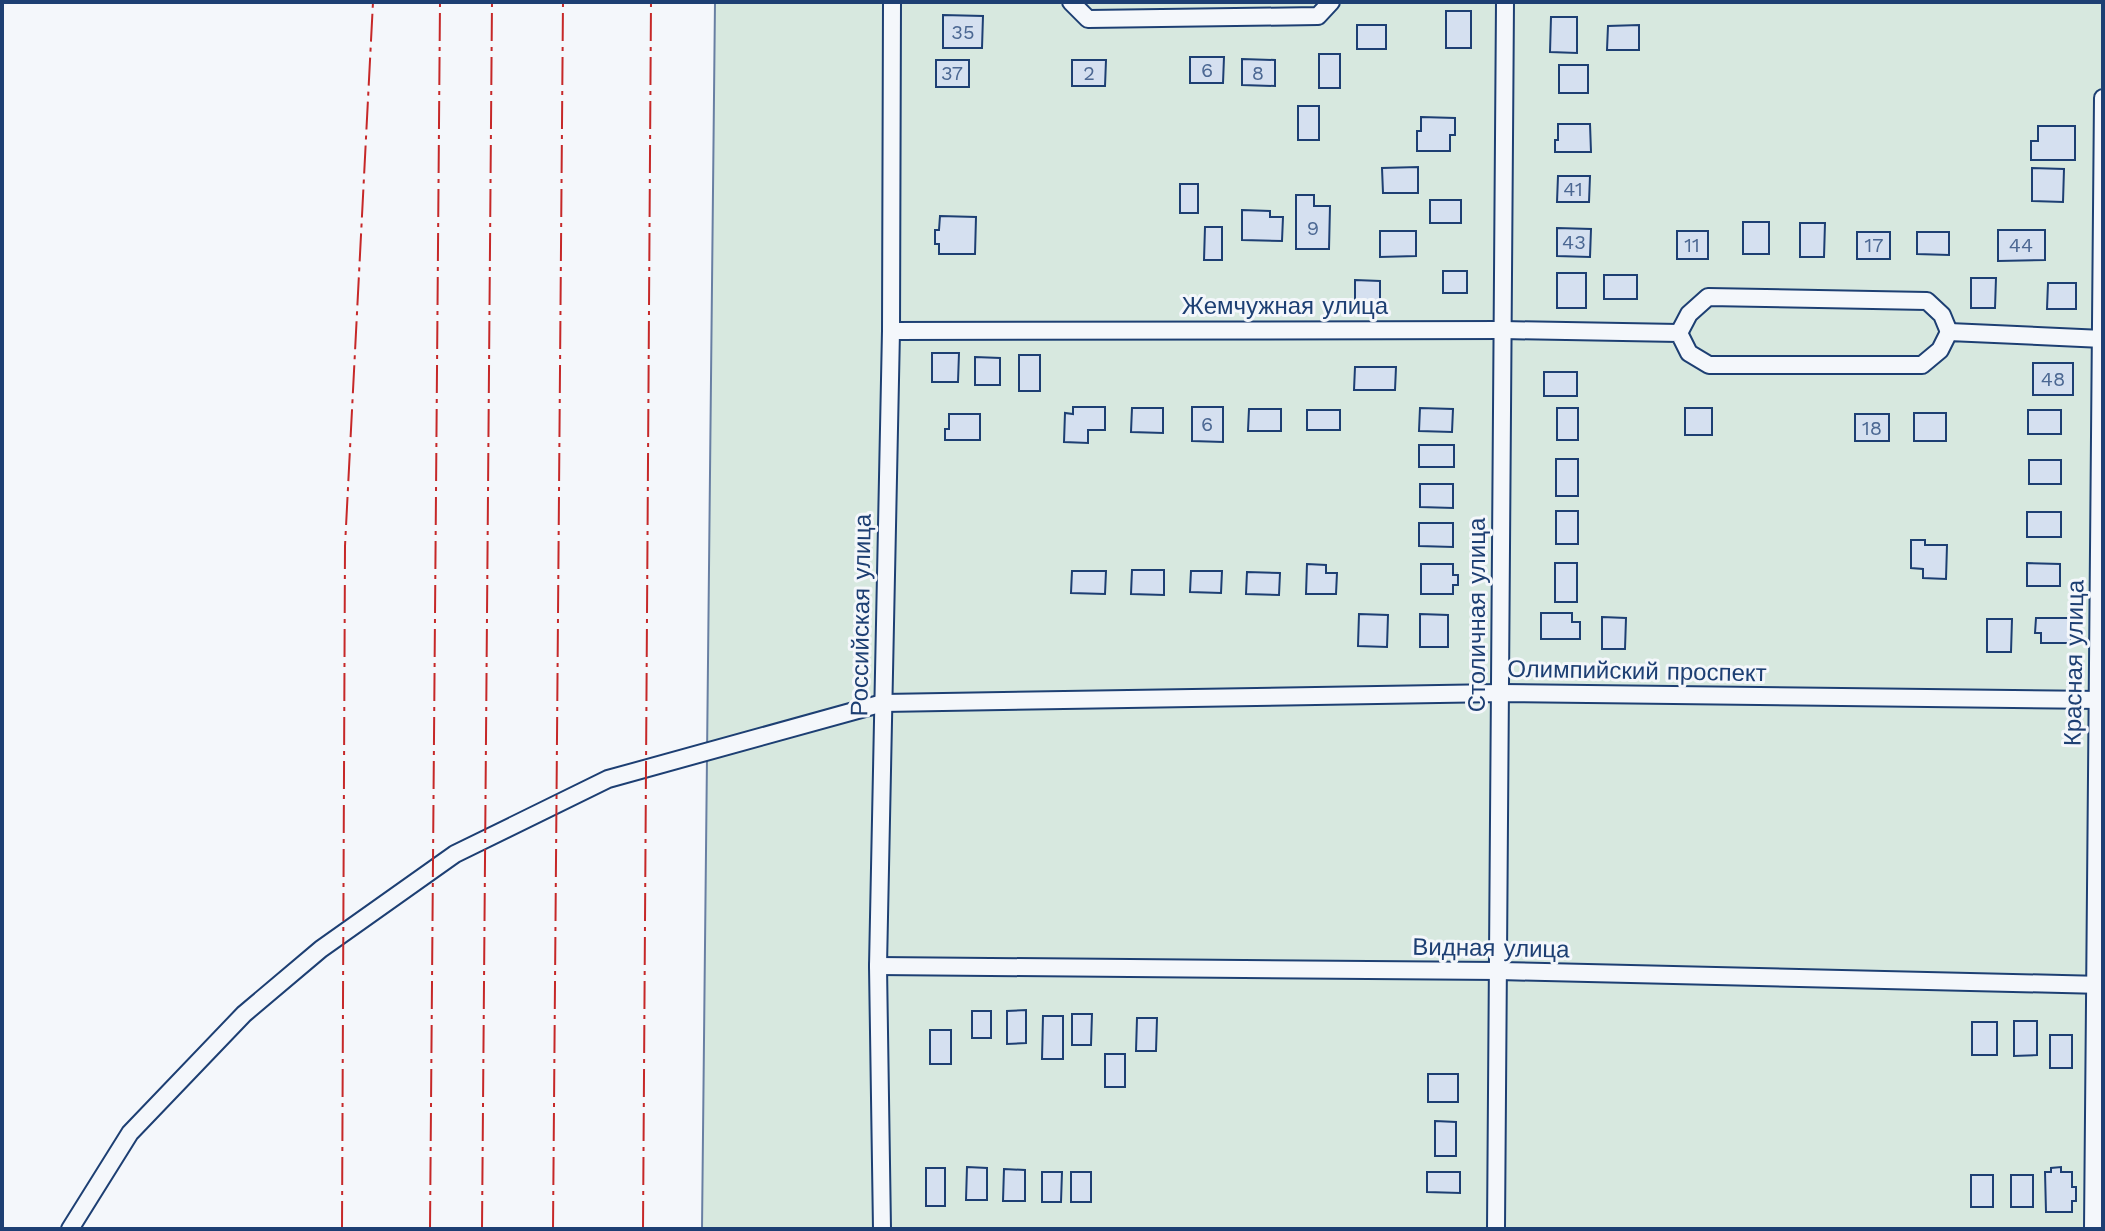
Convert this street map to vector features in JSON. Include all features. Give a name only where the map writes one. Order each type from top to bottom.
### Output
[{"type":"street","name":"Российская улица","points":[[882,1229],[878,966],[891,331],[892,2]]},
{"type":"street","points":[[1071,2],[1088,19],[1318,16],[1331,2]]},
{"type":"street","name":"Столичная улица","points":[[1496,1229],[1505,2]]},
{"type":"street","name":"Красная улица","points":[[2093,1229],[2099,985],[2103,98]]},
{"type":"street","points":[[1708,297],[1927,301],[1942,315],[1949,332],[1940,350],[1922,365],[1709,365],[1689,353],[1679,333],[1689,314],[1708,297]]},
{"type":"street","name":"Жемчужная улица","points":[[891,331],[1503,330],[1679,333]]},
{"type":"street","points":[[1949,332],[2102,339]]},
{"type":"street","name":"Олимпийский проспект","points":[[70,1229],[130,1133],[244,1014],[321,949],[455,854],[608,779],[883,703],[1500,693],[2100,700]]},
{"type":"street","name":"Видная улица","points":[[878,966],[1499,971],[2099,985]]},
{"type":"shaded area","points":[[715,2],[2103,2],[2103,1229],[702,1229]]},
{"type":"building","points":[[1446,11],[1471,11],[1471,48],[1446,48]]},
{"type":"building","points":[[943,15],[983,16],[982,48],[943,48]]},
{"type":"building","points":[[1551,17],[1577,17],[1577,53],[1550,52]]},
{"type":"building","points":[[1357,25],[1386,25],[1386,49],[1357,49]]},
{"type":"building","points":[[1639,25],[1639,50],[1607,50],[1608,26]]},
{"type":"building","points":[[1319,54],[1340,54],[1340,88],[1319,88]]},
{"type":"building","points":[[1190,57],[1224,57],[1223,83],[1190,83]]},
{"type":"building","points":[[1242,59],[1275,60],[1275,86],[1242,85]]},
{"type":"building","points":[[936,60],[969,60],[969,87],[936,87]]},
{"type":"building","points":[[1072,60],[1106,60],[1105,86],[1072,86]]},
{"type":"building","points":[[1559,65],[1588,65],[1588,93],[1559,93]]},
{"type":"building","points":[[1298,106],[1319,106],[1319,140],[1298,140]]},
{"type":"building","points":[[1421,117],[1455,118],[1455,135],[1450,135],[1450,151],[1417,151]]},
{"type":"building","points":[[1558,124],[1590,124],[1591,152],[1555,152]]},
{"type":"building","points":[[2038,126],[2075,126],[2075,160],[2031,160],[2031,141],[2038,141]]},
{"type":"building","points":[[1418,167],[1418,193],[1383,193],[1382,168]]},
{"type":"building","points":[[2032,168],[2064,169],[2063,202],[2032,201]]},
{"type":"building","points":[[1558,176],[1590,176],[1589,202],[1557,202]]},
{"type":"building","points":[[1180,184],[1198,184],[1198,213],[1180,213]]},
{"type":"building","points":[[1296,195],[1314,195],[1314,206],[1330,206],[1329,249],[1296,249]]},
{"type":"building","points":[[1430,200],[1461,200],[1461,223],[1430,223]]},
{"type":"building","points":[[1242,210],[1270,211],[1270,217],[1283,217],[1282,241],[1242,240]]},
{"type":"building","points":[[940,216],[976,217],[975,254],[939,254],[935,230],[939,230]]},
{"type":"building","points":[[1743,222],[1769,222],[1769,254],[1743,254]]},
{"type":"building","points":[[1800,223],[1825,223],[1824,257],[1800,257]]},
{"type":"building","points":[[1205,227],[1222,227],[1222,260],[1204,260]]},
{"type":"building","points":[[1557,228],[1591,229],[1590,257],[1557,256]]},
{"type":"building","points":[[1998,230],[2045,230],[2045,260],[1998,261]]},
{"type":"building","points":[[1380,231],[1416,231],[1416,256],[1380,257]]},
{"type":"building","points":[[1677,231],[1708,231],[1708,259],[1677,259]]},
{"type":"building","points":[[1857,232],[1890,232],[1890,259],[1857,259]]},
{"type":"building","points":[[1917,232],[1949,232],[1949,255],[1917,254]]},
{"type":"building","points":[[1443,271],[1467,271],[1467,293],[1443,293]]},
{"type":"building","points":[[1557,273],[1586,273],[1586,308],[1557,308]]},
{"type":"building","points":[[1604,275],[1637,275],[1637,299],[1604,299]]},
{"type":"building","points":[[1971,278],[1996,278],[1995,308],[1971,308]]},
{"type":"building","points":[[1355,280],[1380,281],[1380,303],[1355,303]]},
{"type":"building","points":[[2048,283],[2076,283],[2076,309],[2047,309]]},
{"type":"building","points":[[932,353],[959,353],[958,382],[932,382]]},
{"type":"building","points":[[1019,355],[1040,355],[1040,391],[1019,391]]},
{"type":"building","points":[[975,357],[1000,358],[1000,385],[975,385]]},
{"type":"building","points":[[2033,363],[2073,363],[2073,395],[2033,395]]},
{"type":"building","points":[[1355,367],[1396,367],[1395,390],[1354,390]]},
{"type":"building","points":[[1544,372],[1577,372],[1577,396],[1544,396]]},
{"type":"building","points":[[1073,407],[1105,407],[1105,430],[1088,430],[1088,443],[1064,442],[1065,413],[1073,414]]},
{"type":"building","points":[[1192,407],[1223,407],[1223,442],[1192,441]]},
{"type":"building","points":[[1132,408],[1163,408],[1163,433],[1131,432]]},
{"type":"building","points":[[1420,408],[1453,409],[1452,432],[1419,431]]},
{"type":"building","points":[[1557,408],[1578,408],[1578,440],[1557,440]]},
{"type":"building","points":[[1685,408],[1712,408],[1712,435],[1685,435]]},
{"type":"building","points":[[1249,409],[1281,409],[1281,431],[1248,431]]},
{"type":"building","points":[[1307,410],[1340,410],[1340,430],[1307,430]]},
{"type":"building","points":[[2028,410],[2061,410],[2061,434],[2028,434]]},
{"type":"building","points":[[1914,413],[1946,413],[1946,441],[1914,441]]},
{"type":"building","points":[[949,414],[980,414],[980,440],[945,440]]},
{"type":"building","points":[[1855,414],[1889,414],[1889,441],[1855,441]]},
{"type":"building","points":[[1419,445],[1454,445],[1454,467],[1419,467]]},
{"type":"building","points":[[1556,459],[1578,459],[1578,496],[1556,496]]},
{"type":"building","points":[[2029,460],[2061,460],[2061,484],[2029,484]]},
{"type":"building","points":[[1420,484],[1453,484],[1453,508],[1420,507]]},
{"type":"building","points":[[1556,511],[1578,511],[1578,544],[1556,544]]},
{"type":"building","points":[[2027,512],[2061,512],[2061,537],[2027,537]]},
{"type":"building","points":[[1419,523],[1453,523],[1453,547],[1419,546]]},
{"type":"building","points":[[1911,540],[1925,540],[1925,545],[1947,545],[1946,579],[1923,578],[1923,569],[1911,568]]},
{"type":"building","points":[[1555,563],[1577,563],[1577,602],[1555,602]]},
{"type":"building","points":[[2027,563],[2060,564],[2060,586],[2027,586]]},
{"type":"building","points":[[1307,564],[1326,565],[1326,573],[1337,573],[1336,594],[1306,594]]},
{"type":"building","points":[[1421,564],[1453,564],[1453,575],[1458,575],[1458,585],[1453,585],[1453,594],[1421,594]]},
{"type":"building","points":[[1132,570],[1164,570],[1164,595],[1131,594]]},
{"type":"building","points":[[1072,571],[1106,571],[1105,594],[1071,593]]},
{"type":"building","points":[[1191,571],[1222,571],[1221,593],[1190,592]]},
{"type":"building","points":[[1247,572],[1280,573],[1279,595],[1246,594]]},
{"type":"building","points":[[1541,613],[1572,613],[1572,622],[1580,622],[1580,639],[1541,639]]},
{"type":"building","points":[[1359,614],[1388,615],[1387,647],[1358,646]]},
{"type":"building","points":[[1420,614],[1448,615],[1448,647],[1420,647]]},
{"type":"building","points":[[1602,617],[1626,618],[1625,649],[1602,649]]},
{"type":"building","points":[[2036,618],[2072,618],[2071,643],[2041,643],[2041,633],[2035,633]]},
{"type":"building","points":[[1987,619],[2012,619],[2011,652],[1987,652]]},
{"type":"building","points":[[1026,1010],[1026,1043],[1007,1044],[1007,1011]]},
{"type":"building","points":[[972,1011],[991,1011],[991,1038],[972,1038]]},
{"type":"building","points":[[1072,1014],[1092,1014],[1091,1045],[1072,1045]]},
{"type":"building","points":[[1043,1016],[1063,1016],[1063,1059],[1042,1059]]},
{"type":"building","points":[[1137,1018],[1157,1018],[1156,1051],[1136,1051]]},
{"type":"building","points":[[2014,1021],[2037,1021],[2037,1055],[2014,1056]]},
{"type":"building","points":[[1972,1022],[1997,1022],[1997,1055],[1972,1055]]},
{"type":"building","points":[[930,1030],[951,1030],[951,1064],[930,1064]]},
{"type":"building","points":[[2050,1035],[2072,1035],[2072,1068],[2050,1068]]},
{"type":"building","points":[[1105,1054],[1125,1054],[1125,1087],[1105,1087]]},
{"type":"building","points":[[1428,1074],[1458,1074],[1458,1102],[1428,1102]]},
{"type":"building","points":[[1435,1121],[1456,1122],[1456,1156],[1435,1156]]},
{"type":"building","points":[[967,1167],[987,1168],[987,1200],[966,1200]]},
{"type":"building","points":[[2061,1167],[2061,1172],[2072,1172],[2076,1201],[2072,1201],[2072,1212],[2046,1212],[2045,1172]]},
{"type":"building","points":[[926,1168],[945,1168],[945,1206],[926,1206]]},
{"type":"building","points":[[1004,1169],[1025,1170],[1025,1201],[1003,1201]]},
{"type":"building","points":[[1042,1172],[1062,1172],[1061,1202],[1042,1202]]},
{"type":"building","points":[[1071,1172],[1091,1172],[1091,1202],[1071,1202]]},
{"type":"building","points":[[1427,1172],[1460,1172],[1460,1193],[1427,1192]]},
{"type":"building","points":[[1971,1175],[1993,1175],[1993,1207],[1971,1207]]},
{"type":"building","points":[[2011,1175],[2033,1175],[2033,1207],[2011,1207]]},
{"type":"power","points":[[342,1229],[345,546],[373,2]]},
{"type":"power","points":[[430,1229],[440,2]]},
{"type":"power","points":[[482,1229],[492,2]]},
{"type":"power","points":[[553,1229],[563,2]]},
{"type":"power","points":[[643,1229],[651,2]]}]
